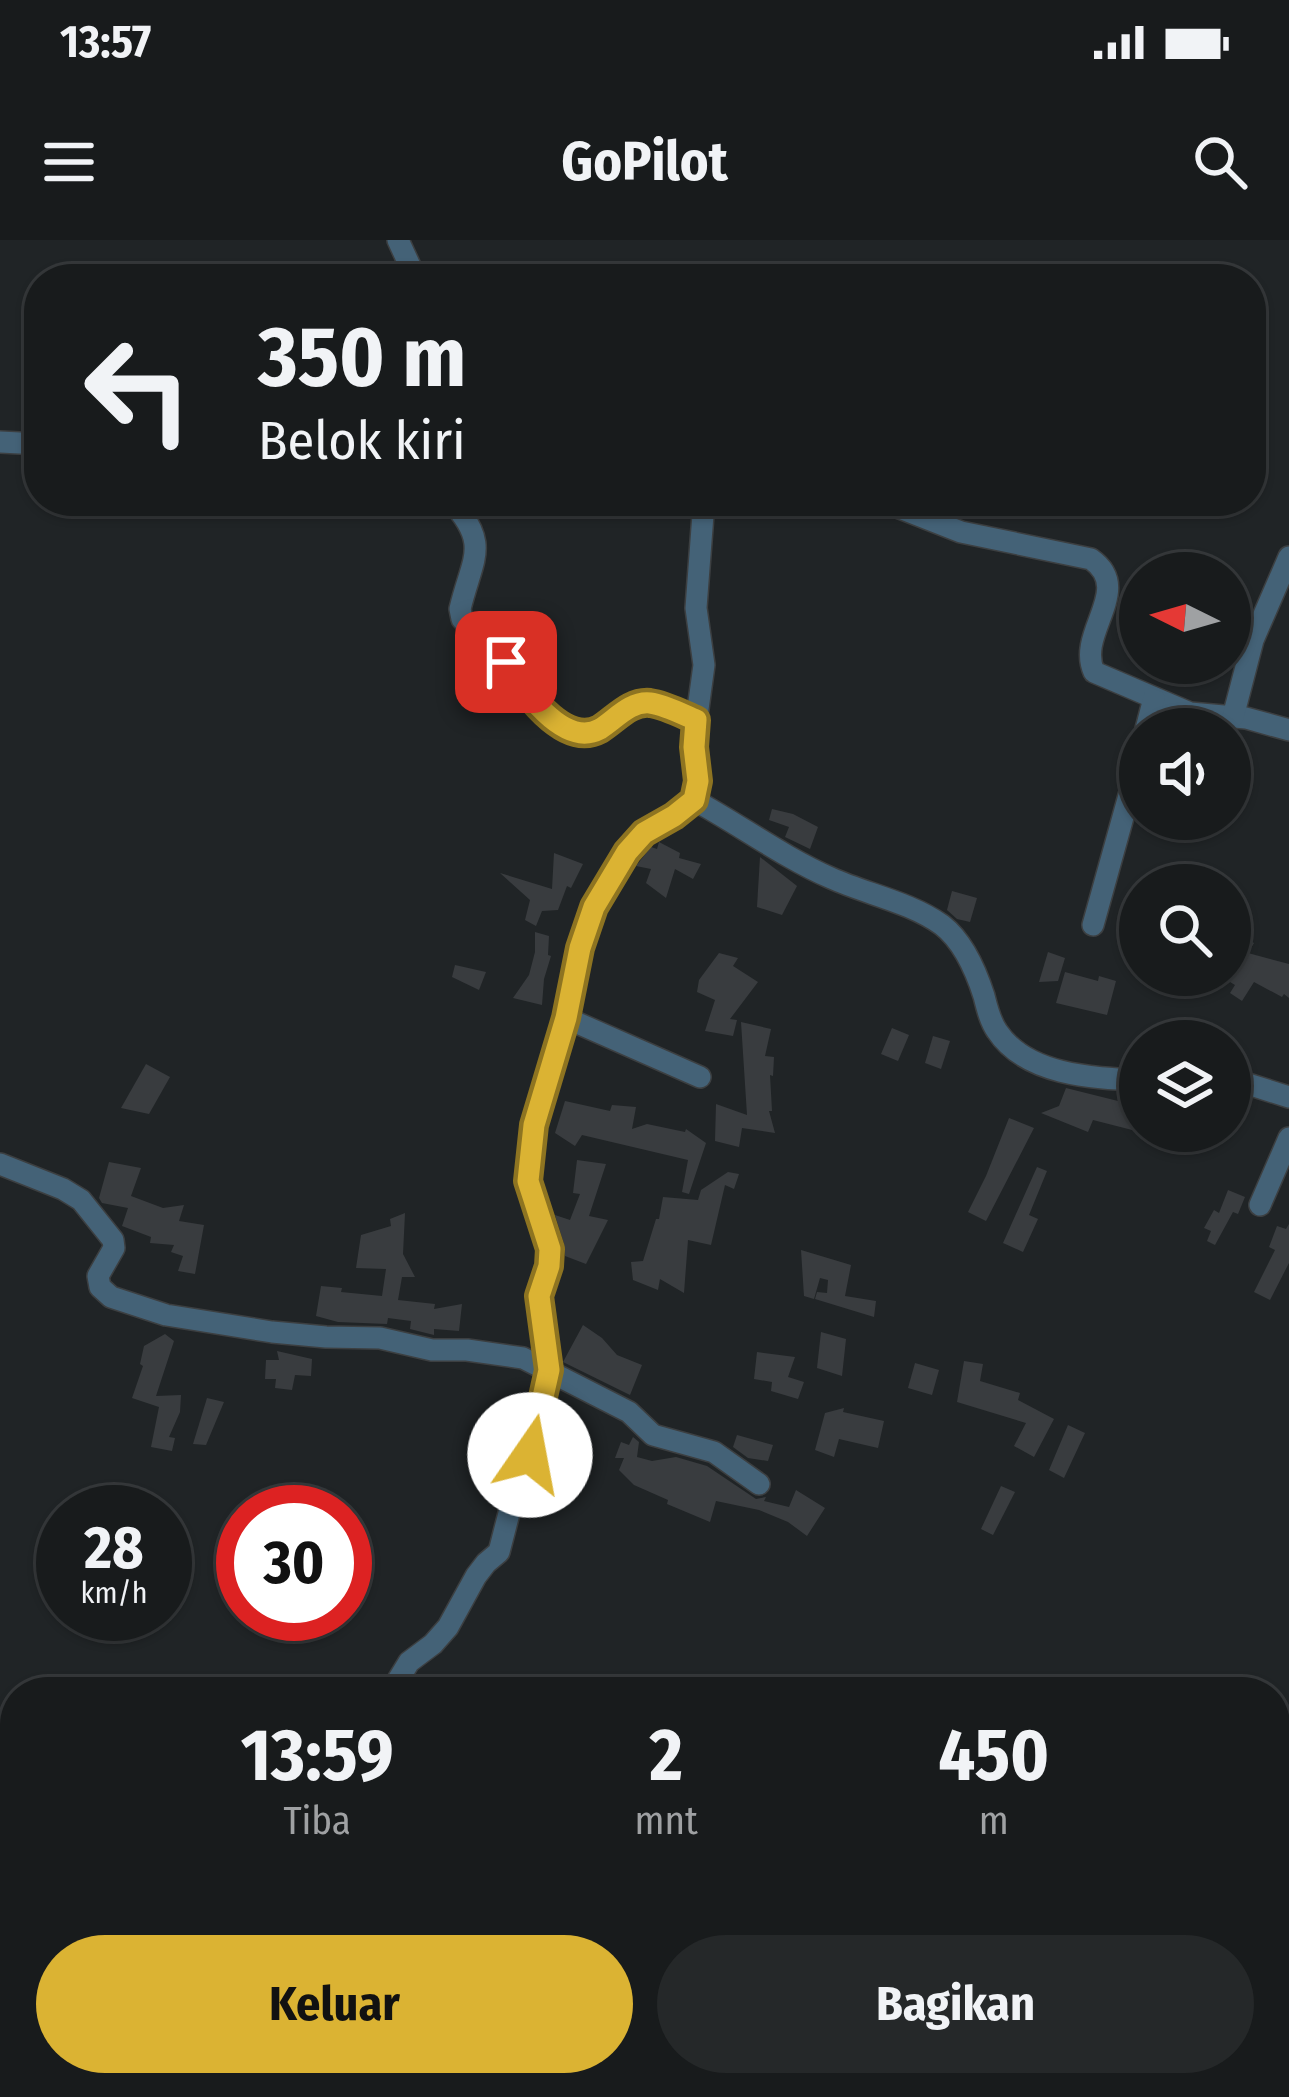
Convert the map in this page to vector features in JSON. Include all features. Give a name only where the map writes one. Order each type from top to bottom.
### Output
[{"type":"street","points":[[463,516],[474,530],[476,545],[460,609],[462,619],[497,646],[542,711],[584,734],[596,732],[632,706],[648,703],[696,720]]},
{"type":"street","points":[[400,1677],[409,1662],[448,1627],[476,1576],[499,1552],[515,1490],[530,1455],[549,1370],[539,1296],[550,1249],[528,1181],[534,1125],[594,907],[644,833],[694,800],[698,781],[694,747],[704,664],[696,608],[703,516]]},
{"type":"street","points":[[920,516],[961,532],[1091,559],[1103,568],[1109,589],[1093,636],[1089,662],[1094,672],[1178,708]]},
{"type":"street","points":[[1235,708],[1252,640],[1289,557]]},
{"type":"street","points":[[1151,708],[1154,698]]},
{"type":"street","points":[[1251,719],[1289,730]]},
{"type":"street","points":[[694,800],[784,855],[943,926],[962,946],[994,1027],[1012,1050],[1069,1073],[1119,1079]]},
{"type":"street","points":[[1093,925],[1119,832]]},
{"type":"street","points":[[566,1018],[700,1076]]},
{"type":"street","points":[[1251,1084],[1289,1097]]},
{"type":"street","points":[[1260,1205],[1289,1138]]},
{"type":"street","points":[[0,1164],[63,1189],[92,1213],[114,1248],[98,1276],[100,1287],[111,1297],[166,1315],[223,1324],[326,1337],[380,1338],[432,1350],[523,1358],[629,1412],[653,1435],[714,1452],[759,1484]]},
{"type":"building","points":[[772,809],[818,827],[810,849],[785,837],[789,827],[769,820]]},
{"type":"building","points":[[659,842],[680,853],[679,858],[701,864],[693,879],[675,869],[666,898],[646,883],[651,869],[636,866]]},
{"type":"building","points":[[554,853],[583,864],[558,910],[542,911],[536,926],[525,920],[530,900],[500,873],[552,889]]},
{"type":"building","points":[[760,857],[797,886],[782,915],[757,907]]},
{"type":"building","points":[[952,891],[977,898],[970,922],[947,910]]},
{"type":"building","points":[[535,932],[549,936],[551,956],[542,1005],[513,998],[529,975]]},
{"type":"building","points":[[1048,952],[1065,958],[1058,981],[1039,982]]},
{"type":"building","points":[[719,953],[738,958],[733,966],[758,982],[730,1019],[737,1020],[733,1036],[705,1031],[715,1000],[697,992],[699,980]]},
{"type":"building","points":[[1251,954],[1289,964],[1289,998],[1254,982],[1251,987]]},
{"type":"building","points":[[455,965],[486,972],[479,990],[452,977]]},
{"type":"building","points":[[1065,972],[1116,981],[1107,1015],[1056,1003]]},
{"type":"building","points":[[741,1022],[771,1029],[765,1056],[774,1057],[769,1111],[775,1133],[742,1128],[739,1147],[715,1141],[716,1104],[747,1115]]},
{"type":"building","points":[[892,1028],[909,1035],[898,1061],[881,1054]]},
{"type":"building","points":[[933,1036],[950,1041],[941,1069],[925,1063]]},
{"type":"building","points":[[146,1064],[170,1077],[149,1114],[121,1108]]},
{"type":"building","points":[[1066,1088],[1119,1101],[1119,1127],[1093,1120],[1088,1132],[1041,1113],[1059,1106]]},
{"type":"building","points":[[565,1101],[610,1111],[612,1105],[636,1107],[632,1129],[647,1124],[686,1129],[706,1143],[689,1194],[682,1192],[688,1160],[582,1135],[575,1146],[555,1133]]},
{"type":"building","points":[[1009,1118],[1034,1128],[986,1221],[968,1212]]},
{"type":"building","points":[[577,1160],[606,1164],[589,1216],[608,1220],[586,1264],[565,1256],[555,1215],[570,1220],[580,1194],[573,1193]]},
{"type":"building","points":[[109,1162],[141,1168],[131,1196],[163,1208],[184,1205],[179,1221],[204,1225],[195,1274],[178,1271],[183,1256],[171,1252],[174,1245],[150,1243],[151,1237],[122,1226],[128,1208],[102,1203],[99,1198]]},
{"type":"building","points":[[1037,1167],[1047,1171],[1029,1215],[1038,1219],[1023,1252],[1003,1243]]},
{"type":"building","points":[[728,1172],[739,1174],[734,1189],[725,1185],[711,1245],[688,1240],[684,1293],[660,1279],[658,1290],[633,1280],[631,1262],[643,1261],[663,1197],[698,1200],[701,1190]]},
{"type":"building","points":[[1228,1190],[1245,1197],[1215,1245],[1207,1241],[1211,1231],[1204,1228],[1214,1210],[1219,1213]]},
{"type":"building","points":[[405,1213],[403,1254],[415,1277],[402,1277],[398,1300],[435,1304],[434,1309],[462,1304],[459,1331],[434,1329],[434,1335],[410,1329],[411,1321],[338,1322],[316,1316],[321,1286],[382,1296],[386,1269],[356,1268],[361,1235],[391,1226],[390,1219]]},
{"type":"building","points":[[1289,1224],[1289,1263],[1270,1300],[1254,1292],[1275,1250],[1269,1247],[1277,1226],[1286,1229]]},
{"type":"building","points":[[801,1250],[851,1265],[845,1296],[876,1301],[874,1317],[815,1299],[817,1292],[827,1293],[828,1280],[820,1278],[814,1299],[804,1296]]},
{"type":"building","points":[[583,1325],[617,1355],[642,1365],[630,1395],[563,1362]]},
{"type":"building","points":[[821,1332],[846,1339],[842,1376],[817,1368]]},
{"type":"building","points":[[165,1334],[174,1341],[156,1396],[181,1395],[180,1412],[169,1437],[175,1438],[172,1451],[151,1447],[159,1407],[132,1398],[144,1346]]},
{"type":"building","points":[[277,1351],[312,1359],[311,1376],[295,1375],[292,1390],[275,1388],[276,1379],[265,1379],[266,1360],[279,1360]]},
{"type":"building","points":[[757,1352],[795,1357],[788,1377],[804,1382],[798,1399],[771,1391],[772,1382],[754,1379]]},
{"type":"building","points":[[964,1361],[983,1364],[980,1381],[1020,1393],[1018,1400],[1054,1419],[1034,1457],[1014,1446],[1026,1423],[957,1402]]},
{"type":"building","points":[[915,1363],[939,1370],[932,1395],[908,1388]]},
{"type":"building","points":[[207,1398],[224,1402],[206,1445],[193,1444]]},
{"type":"building","points":[[844,1408],[843,1412],[884,1421],[878,1448],[839,1439],[834,1457],[815,1450],[825,1413]]},
{"type":"building","points":[[1068,1425],[1085,1433],[1064,1478],[1049,1470]]},
{"type":"building","points":[[737,1435],[773,1445],[768,1461],[748,1458],[733,1447]]},
{"type":"building","points":[[633,1437],[639,1442],[637,1457],[652,1461],[676,1457],[707,1466],[756,1499],[766,1497],[764,1501],[789,1507],[796,1490],[825,1508],[807,1536],[759,1510],[716,1501],[710,1522],[667,1504],[668,1500],[634,1485],[619,1470],[624,1458],[615,1458],[621,1442],[629,1445]]},
{"type":"building","points":[[1001,1486],[1015,1492],[993,1535],[981,1529]]},
{"type":"route","points":[[506,662],[534,704],[584,734],[596,732],[632,706],[648,703],[696,720],[698,781],[694,800],[644,833],[627,852],[594,907],[534,1125],[528,1181],[550,1249],[539,1296],[549,1370],[530,1455]]}]
